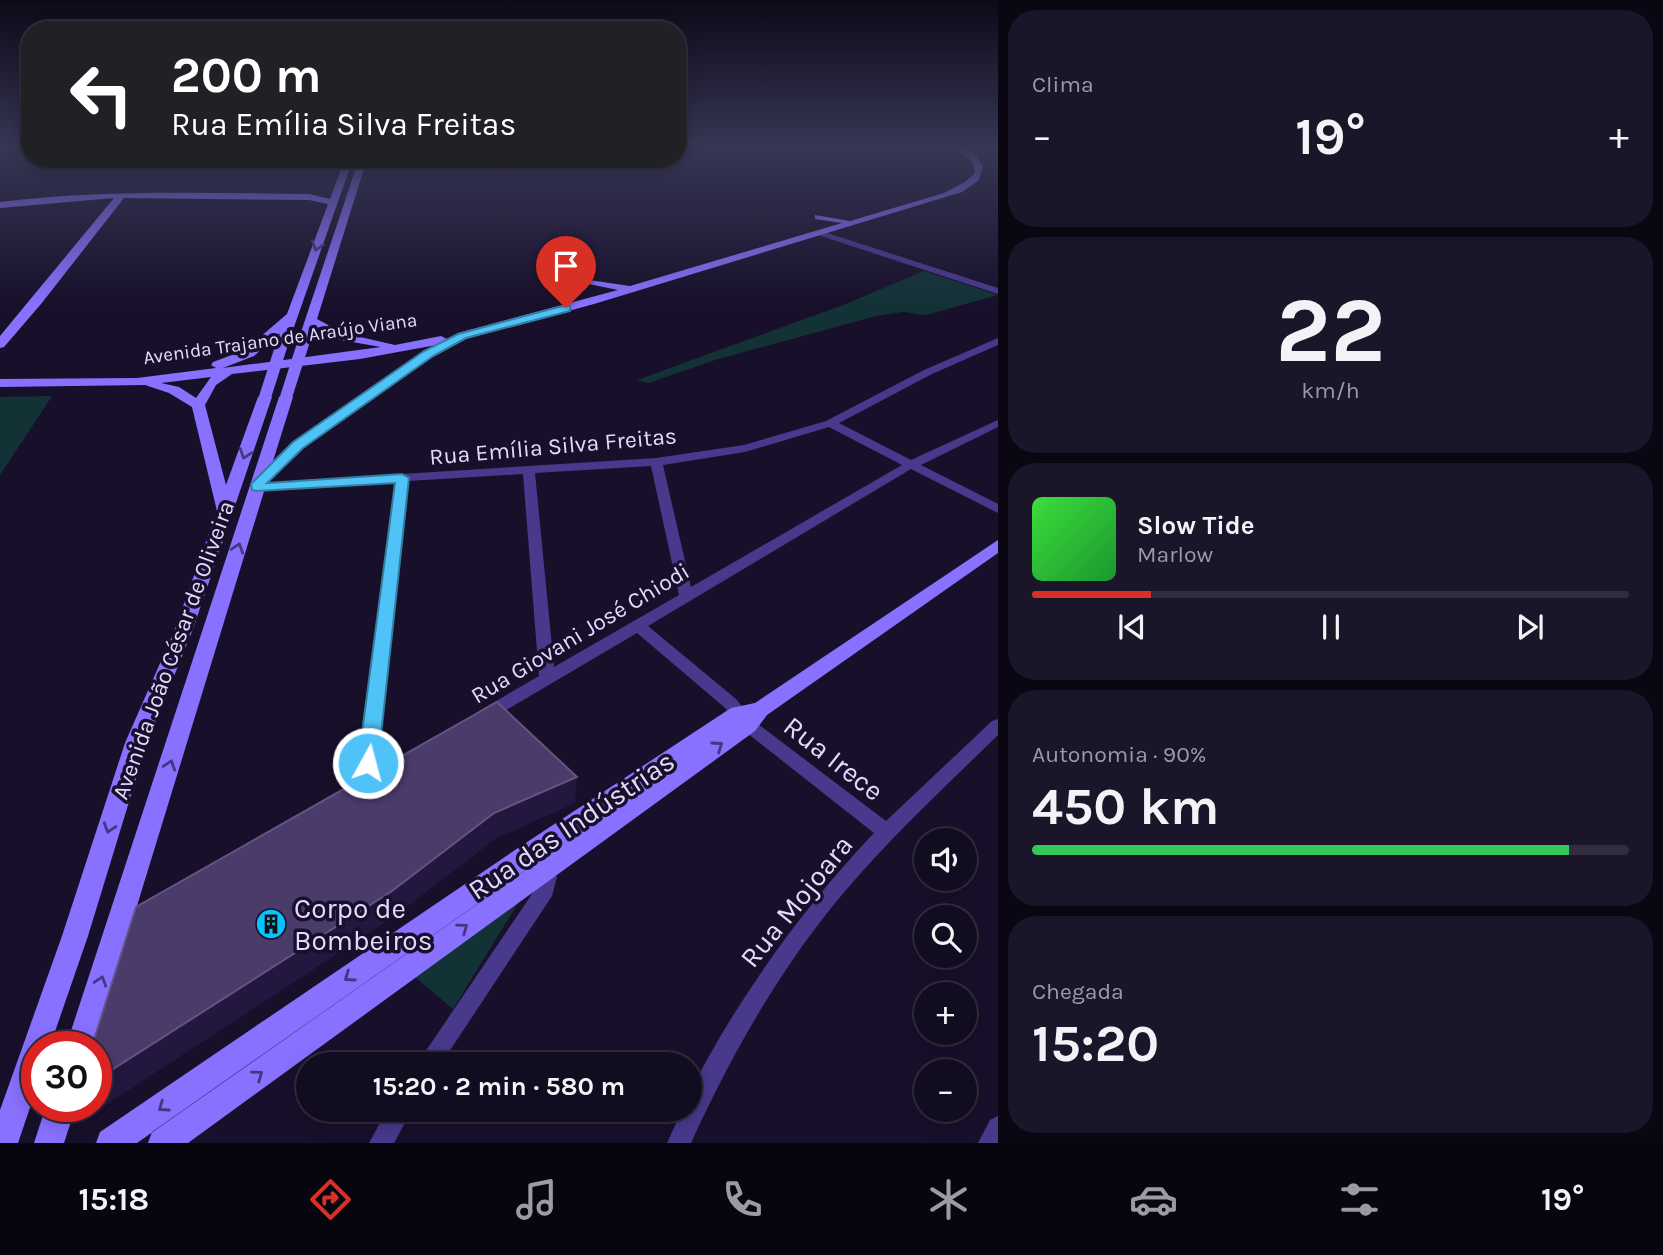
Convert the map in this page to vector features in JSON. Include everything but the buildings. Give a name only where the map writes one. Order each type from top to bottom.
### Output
[{"type":"street","points":[[0,205],[53,198]]},
{"type":"street","points":[[0,344],[119,198]]},
{"type":"street","points":[[315,198],[333,202]]},
{"type":"street","name":"Avenida João César de Oliveira","points":[[3,1143],[75,936],[136,743],[184,629],[334,198]]},
{"type":"street","name":"Avenida João César de Oliveira","points":[[85,1031],[350,198]]},
{"type":"street","points":[[258,485],[298,445],[388,381],[469,333],[640,287],[935,198]]},
{"type":"street","points":[[818,217],[842,221],[863,219]]},
{"type":"street","points":[[818,232],[998,291]]},
{"type":"street","points":[[593,282],[616,288],[640,287]]},
{"type":"street","points":[[192,371],[235,361],[253,352],[295,309]]},
{"type":"street","points":[[311,320],[339,336],[404,348],[417,357],[416,363]]},
{"type":"street","name":"Avenida Trajano de Araújo Viana","points":[[89,381],[285,360],[469,333]]},
{"type":"street","name":"Avenida Trajano de Araújo Viana","points":[[0,383],[137,382],[225,373],[404,348],[469,333]]},
{"type":"street","name":"Rua Emília Silva Freitas","points":[[258,485],[656,462],[745,448],[830,423],[998,341]]},
{"type":"street","points":[[360,355],[389,362],[394,370],[388,381]]},
{"type":"street","points":[[249,514],[237,509],[225,511],[198,405],[211,383],[225,373],[285,360]]},
{"type":"street","name":"Avenida Trajano de Araújo Viana","points":[[137,382],[174,390],[198,405]]},
{"type":"street","points":[[830,423],[998,509]]},
{"type":"street","name":"Rua Giovani José Chiodi","points":[[467,727],[912,464],[998,423]]},
{"type":"street","points":[[273,439],[283,445],[298,445]]},
{"type":"street","points":[[656,462],[686,596]]},
{"type":"street","points":[[529,470],[547,678]]},
{"type":"street","points":[[387,775],[359,792],[402,478]]},
{"type":"street","name":"Rua das Indústrias","points":[[111,1143],[535,863],[998,545]]},
{"type":"street","name":"Rua Irece","points":[[638,626],[888,833]]},
{"type":"street","name":"Rua Mojoara","points":[[679,1143],[699,1098],[762,986],[819,909],[888,833],[998,724]]},
{"type":"street","points":[[436,1052],[545,890],[548,884],[535,863]]},
{"type":"street","name":"Rua das Indústrias","points":[[163,1143],[535,863]]},
{"type":"street","points":[[116,933],[140,919]]},
{"type":"street","points":[[49,1143],[56,1122]]},
{"type":"street","points":[[381,1143],[393,1122]]},
{"type":"street","points":[[990,1143],[998,1128]]},
{"type":"green space","points":[[924,271],[998,295],[926,315],[903,312],[876,316],[715,360],[649,383],[637,380],[843,305]]},
{"type":"green space","points":[[52,396],[0,475],[0,397]]},
{"type":"green space","points":[[528,887],[453,1009],[409,972]]},
{"type":"place","name":"Corpo de Bombeiros","points":[[271,924]]},
{"type":"route","points":[[368,763],[402,478],[286,486],[257,487],[258,484],[298,445],[428,354],[462,336],[566,308]]}]
